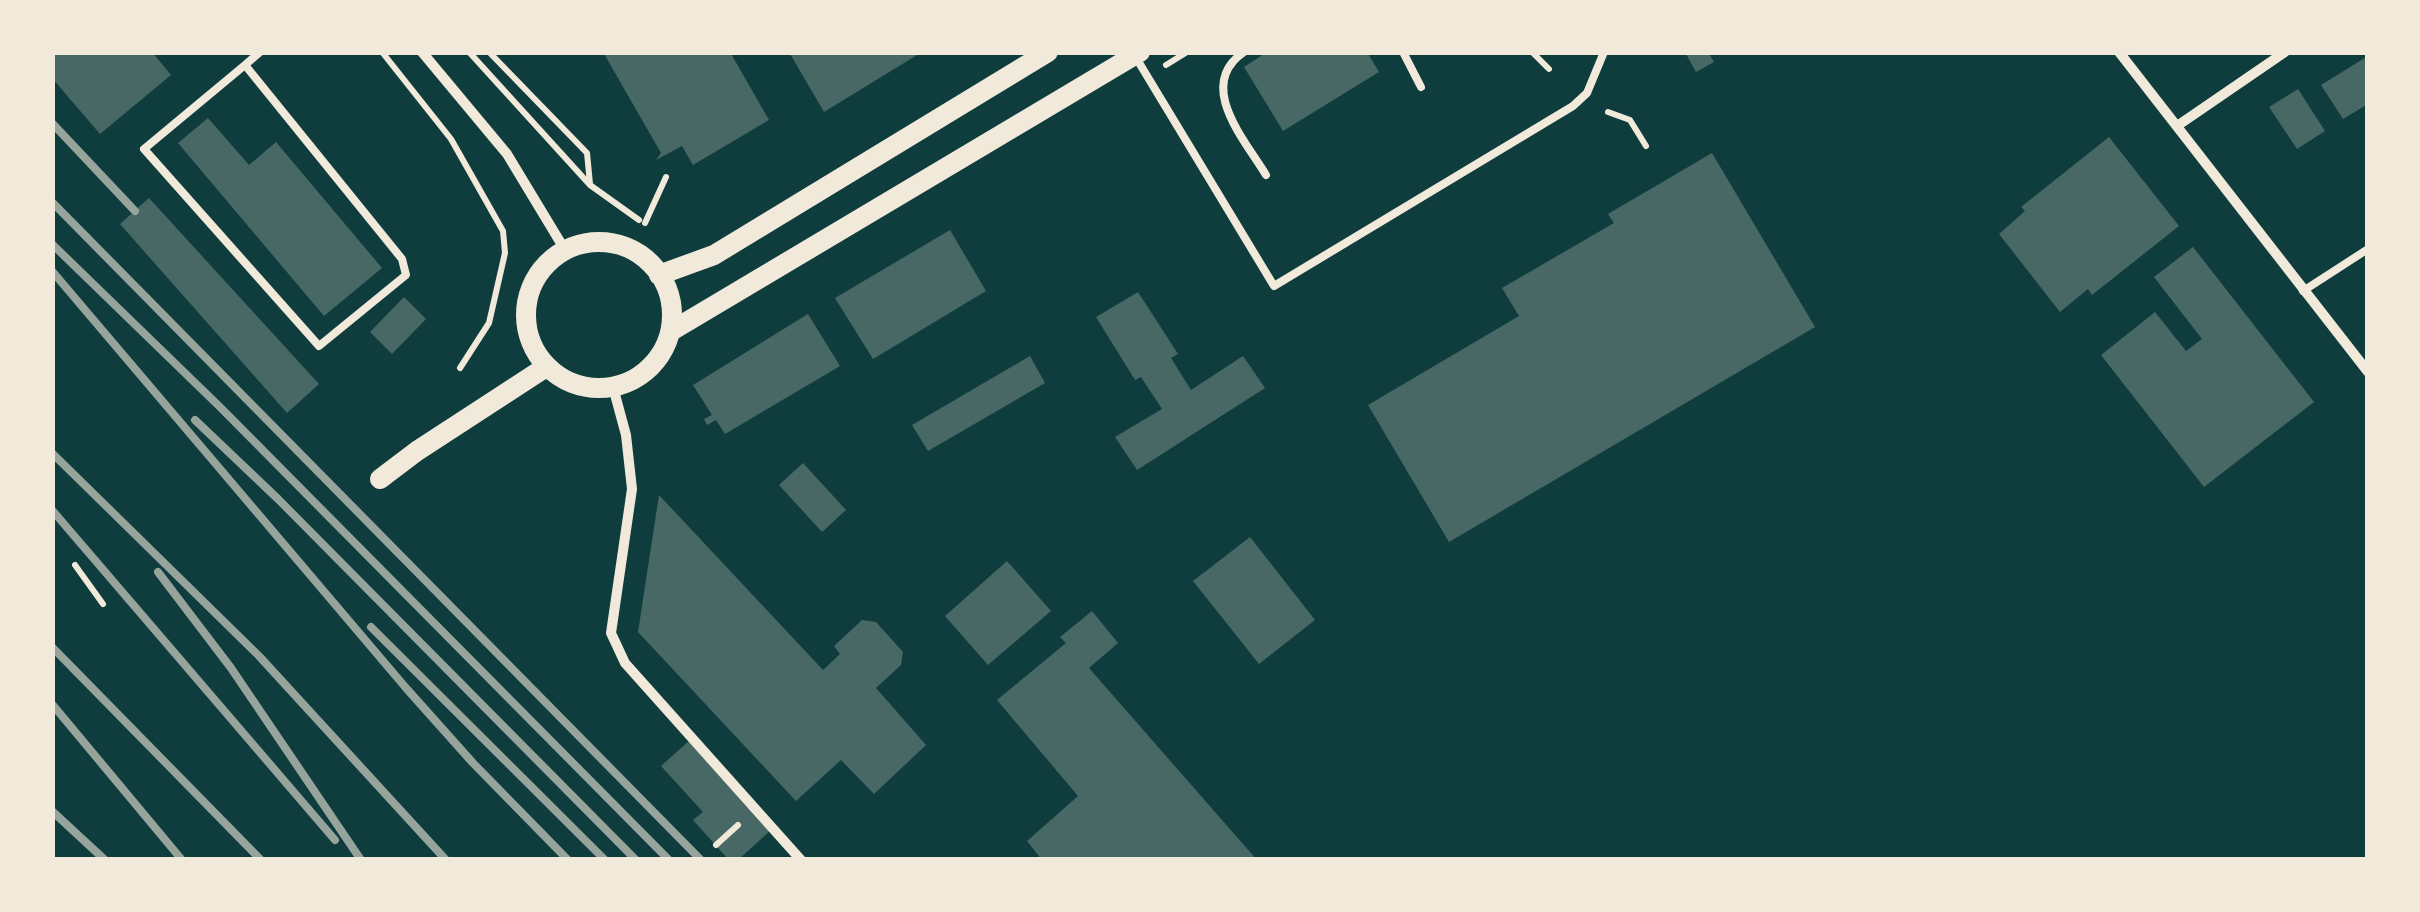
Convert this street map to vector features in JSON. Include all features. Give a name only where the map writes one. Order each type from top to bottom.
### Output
[{"type":"main road","points":[[659,274],[714,255],[1048,52]]},
{"type":"main road","points":[[673,330],[671,301],[659,274],[632,250],[610,242],[587,242],[565,250],[546,264],[533,282],[525,304],[529,338],[546,367],[577,386],[612,388],[630,382],[658,358],[673,330],[1137,54]]},
{"type":"main road","points":[[380,480],[416,451],[546,367]]},
{"type":"street","points":[[2119,52],[2368,372]]},
{"type":"street","points":[[2176,126],[2284,52]]},
{"type":"street","points":[[428,54],[506,154],[565,250]]},
{"type":"street","points":[[612,388],[626,435],[632,489],[611,634],[625,664],[801,860]]},
{"type":"lane","points":[[245,65],[402,259],[406,275],[319,346],[144,149],[260,52]]},
{"type":"lane","points":[[1244,52],[1229,66],[1222,80],[1222,99],[1266,175]]},
{"type":"lane","points":[[1403,52],[1422,86]]},
{"type":"lane","points":[[1137,54],[1274,286],[1573,106],[1587,93],[1604,52]]},
{"type":"lane","points":[[2302,291],[2368,249]]},
{"type":"path","points":[[382,52],[451,139],[503,231],[505,252],[489,323],[460,368]]},
{"type":"path","points":[[470,52],[590,185],[642,222],[666,177]]},
{"type":"path","points":[[489,52],[587,153],[590,185]]},
{"type":"path","points":[[1532,52],[1549,69]]},
{"type":"path","points":[[1608,112],[1630,120],[1646,146]]},
{"type":"path","points":[[75,565],[103,604]]},
{"type":"path","points":[[716,845],[724,838]]},
{"type":"building","points":[[52,52],[152,52],[171,75],[100,134],[52,78]]},
{"type":"building","points":[[603,52],[730,52],[769,120],[693,165],[682,146],[656,160],[661,153]]},
{"type":"building","points":[[789,52],[922,52],[824,112]]},
{"type":"building","points":[[1267,52],[1367,52],[1379,72],[1283,131],[1244,67]]},
{"type":"building","points":[[1685,52],[1708,52],[1714,62],[1696,72]]},
{"type":"building","points":[[2368,56],[2368,104],[2343,119],[2321,85]]},
{"type":"building","points":[[2298,89],[2325,131],[2297,149],[2269,107]]},
{"type":"building","points":[[208,118],[249,165],[276,142],[382,268],[324,316],[178,143]]},
{"type":"building","points":[[2109,137],[2179,226],[2092,295],[2088,289],[2060,312],[1999,234],[2025,211],[2021,207]]},
{"type":"building","points":[[1712,153],[1815,327],[1449,542],[1368,405],[1519,316],[1502,288],[1614,223],[1608,214]]},
{"type":"building","points":[[149,198],[319,384],[287,413],[120,224]]},
{"type":"building","points":[[950,230],[986,291],[873,359],[835,298]]},
{"type":"building","points":[[2193,247],[2314,402],[2204,487],[2101,355],[2155,312],[2186,351],[2202,339],[2154,277]]},
{"type":"building","points":[[1138,292],[1178,354],[1171,358],[1191,390],[1243,356],[1265,388],[1137,470],[1115,437],[1162,409],[1141,377],[1135,380],[1096,317]]},
{"type":"building","points":[[404,297],[426,319],[392,354],[370,332]]},
{"type":"building","points":[[808,314],[840,366],[725,434],[716,420],[707,425],[704,419],[712,415],[693,385]]},
{"type":"building","points":[[1030,356],[1045,383],[928,451],[912,425]]},
{"type":"building","points":[[803,463],[846,510],[822,532],[779,485]]},
{"type":"building","points":[[659,495],[823,670],[840,654],[834,646],[862,620],[876,622],[903,652],[901,665],[876,688],[926,745],[874,794],[841,760],[796,801],[638,632]]},
{"type":"building","points":[[1250,537],[1315,620],[1259,664],[1193,581]]},
{"type":"building","points":[[1007,561],[1051,611],[988,665],[945,616]]},
{"type":"building","points":[[1092,611],[1118,643],[1089,668],[1257,860],[1042,860],[1027,841],[1078,796],[997,700],[1066,643],[1060,637]]},
{"type":"building","points":[[689,741],[771,830],[738,860],[729,860],[693,820],[703,812],[661,766]]},
{"type":"railway","points":[[52,123],[135,211]]},
{"type":"railway","points":[[52,202],[701,860]]},
{"type":"railway","points":[[52,244],[221,408],[669,860]]},
{"type":"railway","points":[[52,271],[406,688],[568,860]]},
{"type":"railway","points":[[195,420],[636,860]]},
{"type":"railway","points":[[52,453],[259,656],[446,860]]},
{"type":"railway","points":[[52,510],[335,840]]},
{"type":"railway","points":[[158,572],[231,668],[361,860]]},
{"type":"railway","points":[[371,627],[605,860]]},
{"type":"railway","points":[[52,647],[261,860]]},
{"type":"railway","points":[[52,704],[182,860]]},
{"type":"railway","points":[[52,811],[105,860]]}]
